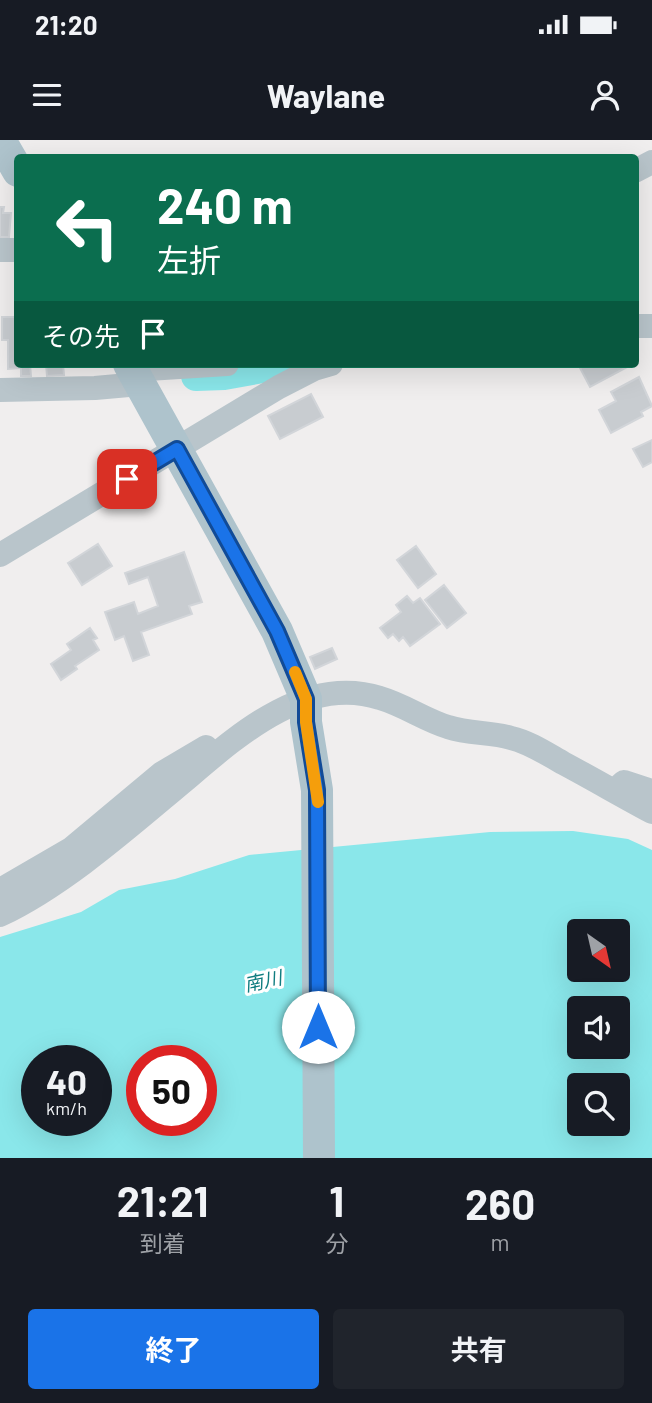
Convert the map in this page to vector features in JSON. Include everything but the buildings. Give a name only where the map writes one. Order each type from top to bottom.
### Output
[{"type":"main road","points":[[0,140],[14,164]]},
{"type":"main road","points":[[134,373],[277,631],[306,710],[317,790],[318,1158]]},
{"type":"street","points":[[0,390],[95,388],[134,373],[186,368]]},
{"type":"street","points":[[0,555],[279,387],[317,368]]},
{"type":"street","points":[[0,890],[71,849],[162,773],[221,738],[240,734],[306,710],[332,692],[382,698],[450,728],[511,738],[545,753],[652,812]]},
{"type":"street","points":[[0,915],[75,868],[133,824],[240,734]]},
{"type":"street","points":[[614,791],[624,782],[652,791]]},
{"type":"water","name":"南川","points":[[573,831],[628,839],[652,850],[652,1158],[0,1158],[0,937],[81,912],[119,890],[175,879],[249,855],[490,832]]},
{"type":"waterway","points":[[196,376],[224,375],[263,368]]},
{"type":"slow traffic","points":[[295,672],[306,699],[306,722],[318,802]]},
{"type":"route","points":[[127,479],[177,449],[277,631],[306,699],[306,722],[317,790],[318,1027]]}]
